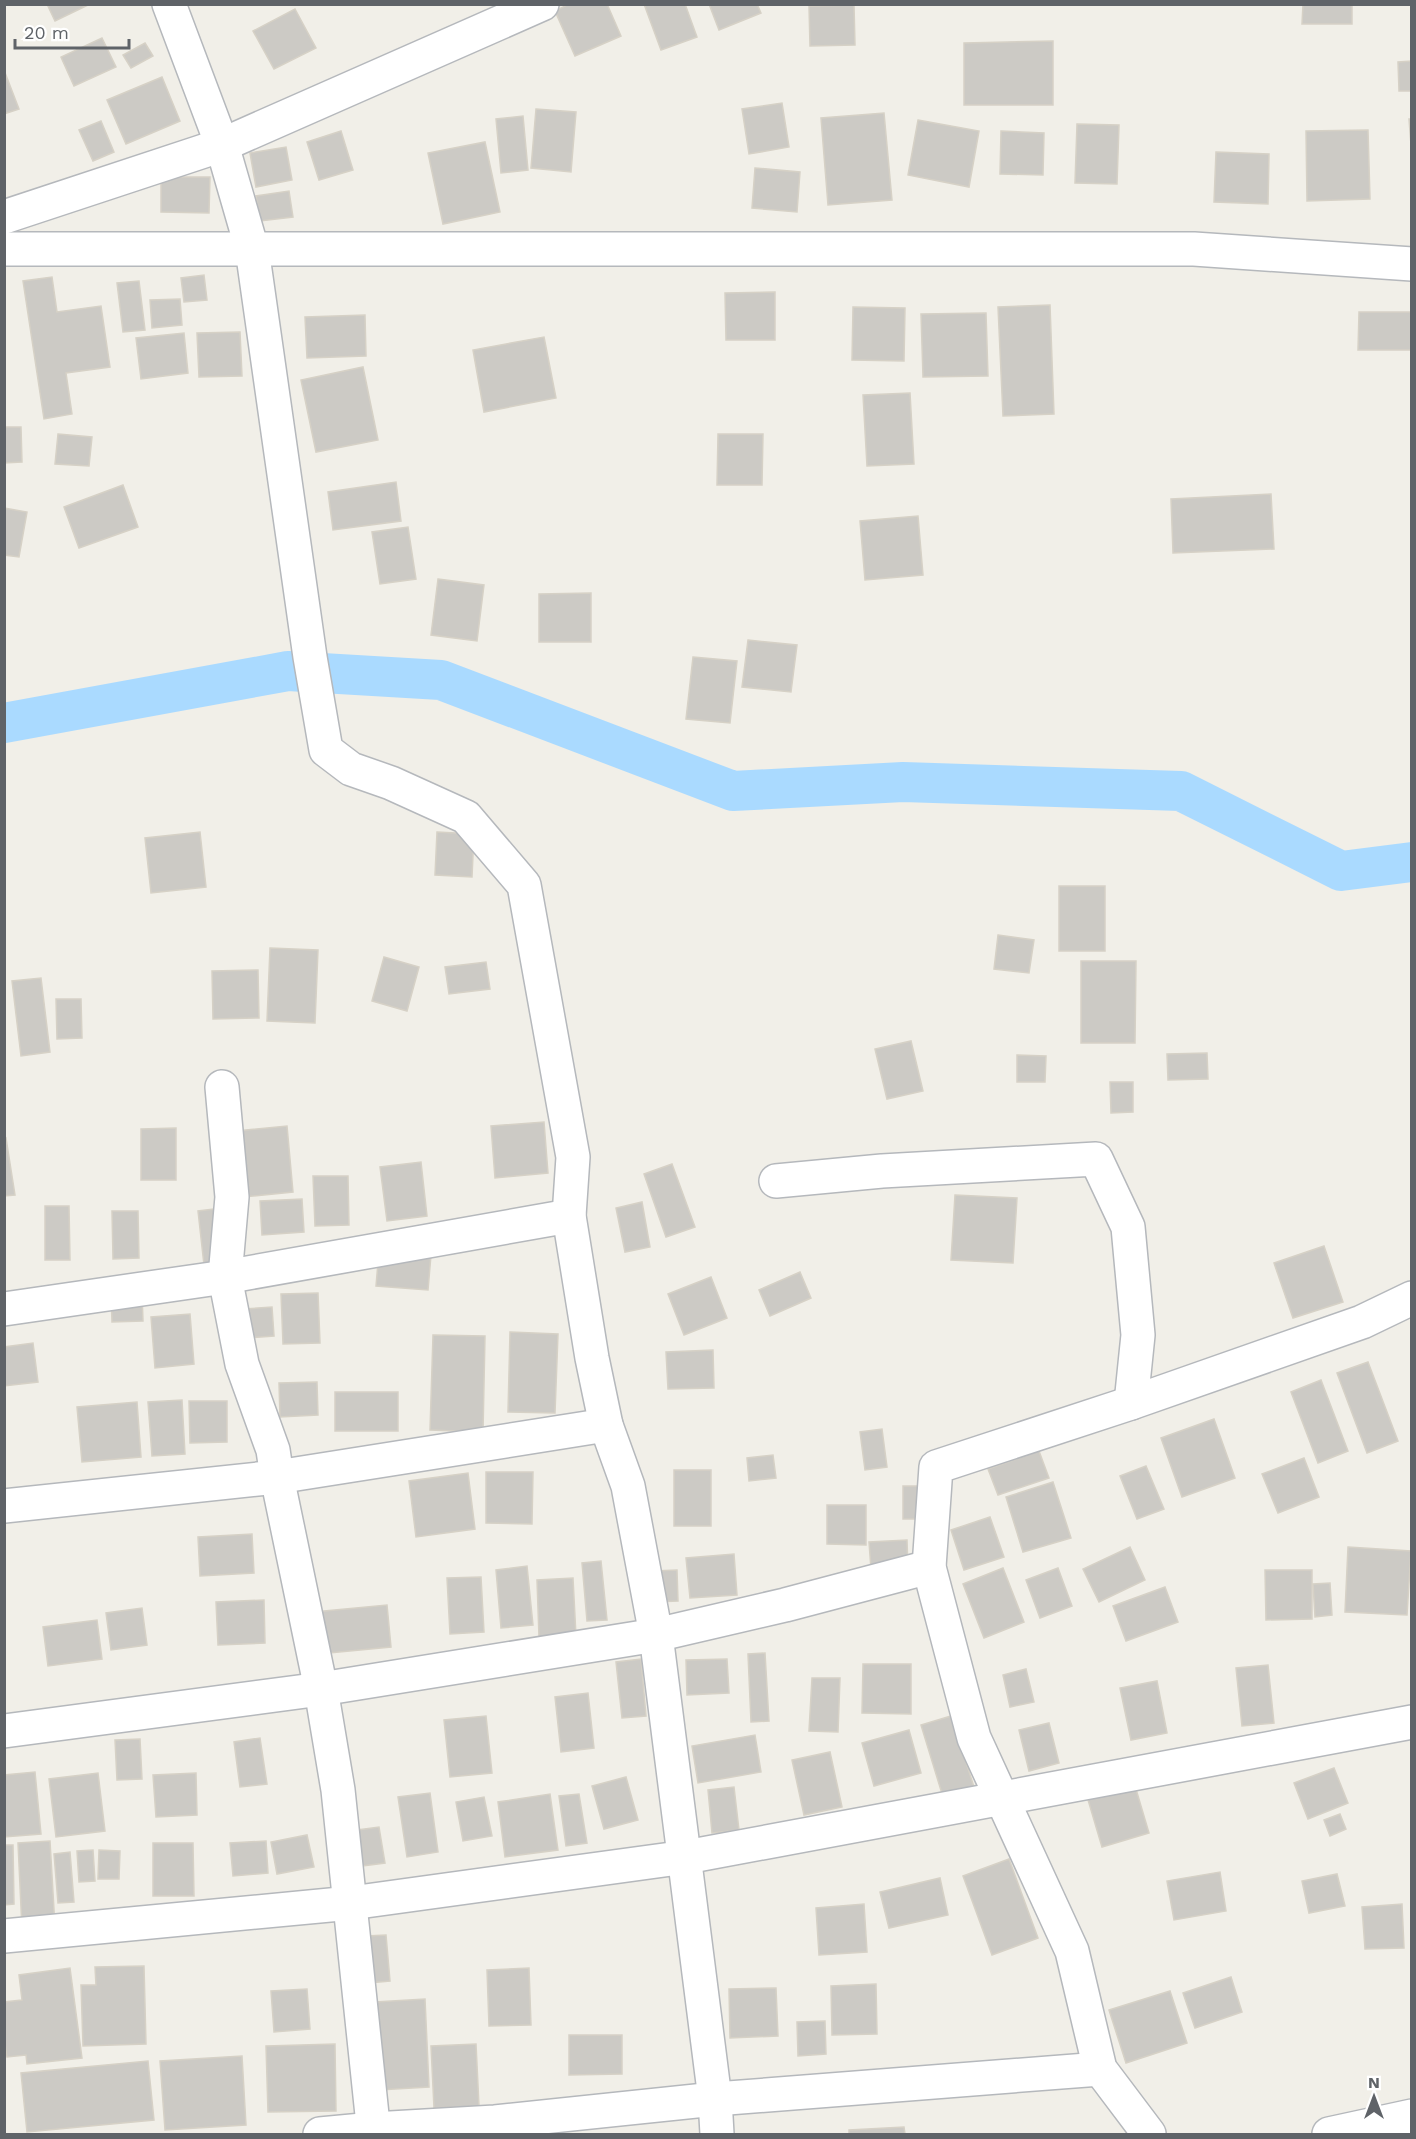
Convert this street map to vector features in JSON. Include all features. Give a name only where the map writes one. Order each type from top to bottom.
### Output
[{"type":"street","points":[[169,4],[222,145],[252,249],[310,657],[326,750],[351,769],[391,783],[466,817],[524,885],[573,1157],[569,1216],[592,1358],[606,1425],[628,1486],[656,1635],[686,1857],[715,2099],[717,2134]]},
{"type":"street","points":[[4,217],[222,145],[542,4]]},
{"type":"street","points":[[4,249],[46,251],[1194,249],[1412,264]]},
{"type":"street","points":[[222,1088],[232,1197],[225,1277],[242,1364],[273,1450],[321,1689],[338,1790],[373,2132]]},
{"type":"street","points":[[776,1181],[882,1171],[1096,1159],[1128,1227],[1138,1335],[1131,1402]]},
{"type":"street","points":[[4,1309],[225,1277],[569,1216]]},
{"type":"street","points":[[1149,2134],[1100,2070],[1072,1951],[974,1738],[929,1567],[936,1467],[1362,1322],[1412,1298]]},
{"type":"street","points":[[4,1506],[277,1477],[606,1425]]},
{"type":"street","points":[[4,1731],[321,1689],[656,1635],[785,1605],[929,1567]]},
{"type":"street","points":[[4,1936],[351,1903],[686,1857],[1412,1722]]},
{"type":"street","points":[[320,2134],[495,2122],[715,2099],[1100,2070]]},
{"type":"street","points":[[1329,2134],[1412,2116]]},
{"type":"building","points":[[47,4],[90,4],[55,21]]},
{"type":"building","points":[[569,4],[607,4],[621,36],[575,56],[555,11]]},
{"type":"building","points":[[644,4],[685,4],[697,37],[661,50]]},
{"type":"building","points":[[709,4],[757,4],[761,13],[719,30]]},
{"type":"building","points":[[1303,4],[1352,4],[1352,24],[1302,24]]},
{"type":"building","points":[[854,5],[855,45],[810,46],[809,6]]},
{"type":"building","points":[[295,9],[316,48],[274,69],[253,31]]},
{"type":"building","points":[[102,38],[116,67],[74,86],[61,57]]},
{"type":"building","points":[[1053,41],[1053,105],[964,105],[964,43]]},
{"type":"building","points":[[145,43],[153,56],[131,68],[123,55]]},
{"type":"building","points":[[1412,61],[1412,91],[1399,91],[1398,62]]},
{"type":"building","points":[[4,70],[19,109],[4,114]]},
{"type":"building","points":[[162,77],[180,121],[126,144],[107,100]]},
{"type":"building","points":[[782,103],[789,147],[749,154],[742,109]]},
{"type":"building","points":[[536,109],[576,112],[571,172],[531,168]]},
{"type":"building","points":[[884,113],[892,200],[828,205],[821,118]]},
{"type":"building","points":[[523,116],[528,170],[501,173],[496,119]]},
{"type":"building","points":[[1409,119],[1412,119],[1412,158]]},
{"type":"building","points":[[918,120],[979,131],[969,187],[908,175]]},
{"type":"building","points":[[101,121],[114,152],[93,161],[79,130]]},
{"type":"building","points":[[1077,124],[1119,125],[1117,184],[1075,183]]},
{"type":"building","points":[[1368,130],[1370,199],[1307,201],[1306,131]]},
{"type":"building","points":[[341,131],[353,170],[319,180],[307,142]]},
{"type":"building","points":[[1001,131],[1044,133],[1043,175],[1000,174]]},
{"type":"building","points":[[485,142],[500,212],[443,224],[428,153]]},
{"type":"building","points":[[286,147],[292,180],[256,187],[250,153]]},
{"type":"building","points":[[1216,152],[1269,154],[1268,204],[1214,202]]},
{"type":"building","points":[[755,168],[800,172],[797,212],[752,208]]},
{"type":"building","points":[[161,177],[210,177],[209,213],[161,212]]},
{"type":"building","points":[[289,191],[293,217],[260,221],[256,196]]},
{"type":"building","points":[[204,275],[207,300],[184,302],[181,278]]},
{"type":"building","points":[[52,277],[57,312],[101,306],[110,367],[66,373],[72,414],[44,419],[23,281]]},
{"type":"building","points":[[139,281],[145,330],[123,332],[117,283]]},
{"type":"building","points":[[775,292],[775,340],[726,340],[725,293]]},
{"type":"building","points":[[180,299],[182,325],[152,328],[150,300]]},
{"type":"building","points":[[1050,305],[1054,414],[1003,416],[998,307]]},
{"type":"building","points":[[853,307],[905,308],[904,361],[852,360]]},
{"type":"building","points":[[1359,312],[1412,312],[1412,350],[1358,350]]},
{"type":"building","points":[[986,313],[988,376],[923,377],[921,314]]},
{"type":"building","points":[[365,315],[366,356],[307,358],[305,317]]},
{"type":"building","points":[[240,332],[242,376],[199,377],[197,333]]},
{"type":"building","points":[[184,333],[188,373],[141,379],[136,338]]},
{"type":"building","points":[[544,337],[556,398],[484,412],[473,350]]},
{"type":"building","points":[[363,367],[378,440],[316,452],[301,380]]},
{"type":"building","points":[[910,393],[914,464],[867,466],[863,395]]},
{"type":"building","points":[[4,427],[21,427],[22,462],[4,463]]},
{"type":"building","points":[[58,434],[92,437],[89,466],[55,464]]},
{"type":"building","points":[[718,434],[763,434],[762,485],[717,485]]},
{"type":"building","points":[[396,482],[401,521],[333,530],[328,492]]},
{"type":"building","points":[[123,485],[138,527],[79,548],[64,507]]},
{"type":"building","points":[[1271,494],[1274,549],[1173,553],[1171,499]]},
{"type":"building","points":[[4,508],[27,512],[19,557],[4,555]]},
{"type":"building","points":[[918,516],[923,575],[865,580],[860,521]]},
{"type":"building","points":[[408,527],[416,579],[380,584],[372,532]]},
{"type":"building","points":[[438,579],[484,585],[477,641],[431,635]]},
{"type":"building","points":[[591,593],[591,642],[539,642],[539,594]]},
{"type":"building","points":[[748,640],[797,645],[791,692],[742,687]]},
{"type":"building","points":[[693,657],[737,661],[730,723],[686,719]]},
{"type":"building","points":[[200,832],[206,887],[151,893],[145,838]]},
{"type":"building","points":[[437,832],[474,834],[472,877],[435,875]]},
{"type":"building","points":[[1059,886],[1105,886],[1105,951],[1059,951]]},
{"type":"building","points":[[998,935],[1034,940],[1029,973],[994,969]]},
{"type":"building","points":[[270,948],[318,950],[315,1023],[267,1021]]},
{"type":"building","points":[[384,957],[419,967],[407,1011],[372,1001]]},
{"type":"building","points":[[1081,961],[1136,961],[1135,1043],[1081,1043]]},
{"type":"building","points":[[486,962],[490,989],[449,994],[445,967]]},
{"type":"building","points":[[258,970],[259,1018],[213,1019],[212,971]]},
{"type":"building","points":[[41,978],[50,1052],[21,1056],[12,981]]},
{"type":"building","points":[[56,999],[81,999],[82,1038],[57,1039]]},
{"type":"building","points":[[911,1041],[923,1091],[887,1099],[875,1049]]},
{"type":"building","points":[[1207,1053],[1208,1079],[1168,1080],[1167,1054]]},
{"type":"building","points":[[1017,1055],[1046,1056],[1045,1082],[1017,1082]]},
{"type":"building","points":[[1110,1082],[1133,1082],[1133,1112],[1111,1113]]},
{"type":"building","points":[[544,1122],[548,1173],[495,1178],[491,1126]]},
{"type":"building","points":[[287,1126],[293,1192],[243,1197],[236,1131]]},
{"type":"building","points":[[176,1128],[176,1180],[141,1180],[141,1129]]},
{"type":"building","points":[[6,1138],[15,1195],[4,1196],[4,1139]]},
{"type":"building","points":[[421,1162],[427,1216],[387,1221],[380,1167]]},
{"type":"building","points":[[672,1164],[695,1227],[666,1237],[644,1174]]},
{"type":"building","points":[[313,1176],[348,1176],[349,1225],[315,1226]]},
{"type":"building","points":[[955,1195],[1017,1198],[1013,1263],[951,1260]]},
{"type":"building","points":[[302,1199],[304,1232],[262,1235],[260,1201]]},
{"type":"building","points":[[642,1202],[650,1247],[625,1252],[616,1208]]},
{"type":"building","points":[[45,1206],[69,1206],[70,1260],[45,1260]]},
{"type":"building","points":[[222,1208],[228,1263],[204,1265],[198,1211]]},
{"type":"building","points":[[112,1211],[138,1211],[139,1258],[113,1259]]},
{"type":"building","points":[[1324,1246],[1343,1302],[1293,1318],[1274,1263]]},
{"type":"building","points":[[379,1251],[431,1255],[428,1290],[376,1286]]},
{"type":"building","points":[[800,1272],[811,1298],[770,1316],[759,1290]]},
{"type":"building","points":[[711,1277],[727,1318],[684,1335],[668,1294]]},
{"type":"building","points":[[142,1293],[143,1321],[112,1322],[111,1294]]},
{"type":"building","points":[[318,1293],[320,1343],[283,1344],[281,1294]]},
{"type":"building","points":[[272,1307],[274,1336],[246,1338],[244,1309]]},
{"type":"building","points":[[190,1314],[194,1364],[155,1368],[151,1317]]},
{"type":"building","points":[[510,1332],[558,1334],[555,1413],[508,1412]]},
{"type":"building","points":[[433,1335],[485,1336],[483,1432],[430,1430]]},
{"type":"building","points":[[33,1343],[38,1382],[4,1386],[4,1347]]},
{"type":"building","points":[[713,1350],[714,1388],[668,1389],[666,1352]]},
{"type":"building","points":[[1368,1362],[1398,1441],[1367,1453],[1337,1373]]},
{"type":"building","points":[[1321,1380],[1348,1451],[1318,1463],[1291,1392]]},
{"type":"building","points":[[317,1382],[318,1415],[280,1417],[279,1383]]},
{"type":"building","points":[[335,1392],[398,1392],[398,1431],[335,1431]]},
{"type":"building","points":[[182,1400],[185,1454],[152,1456],[148,1402]]},
{"type":"building","points":[[189,1401],[227,1401],[227,1442],[190,1443]]},
{"type":"building","points":[[137,1402],[141,1457],[82,1462],[77,1407]]},
{"type":"building","points":[[1214,1419],[1235,1478],[1182,1497],[1161,1438]]},
{"type":"building","points":[[882,1429],[887,1467],[865,1470],[860,1432]]},
{"type":"building","points":[[1039,1451],[1049,1478],[998,1495],[988,1469]]},
{"type":"building","points":[[773,1455],[776,1478],[749,1481],[747,1458]]},
{"type":"building","points":[[1304,1458],[1319,1497],[1278,1513],[1262,1474]]},
{"type":"building","points":[[1146,1466],[1164,1509],[1137,1519],[1120,1476]]},
{"type":"building","points":[[674,1470],[711,1470],[711,1526],[674,1526]]},
{"type":"building","points":[[486,1472],[533,1472],[532,1524],[486,1523]]},
{"type":"building","points":[[468,1473],[475,1529],[416,1537],[409,1481]]},
{"type":"building","points":[[1053,1482],[1071,1538],[1023,1552],[1006,1497]]},
{"type":"building","points":[[903,1486],[918,1486],[918,1519],[903,1519]]},
{"type":"building","points":[[827,1505],[866,1505],[866,1545],[827,1544]]},
{"type":"building","points":[[990,1517],[1004,1557],[964,1570],[951,1530]]},
{"type":"building","points":[[252,1534],[254,1573],[200,1576],[198,1537]]},
{"type":"building","points":[[907,1540],[908,1568],[871,1569],[869,1542]]},
{"type":"building","points":[[1130,1547],[1145,1580],[1099,1602],[1083,1569]]},
{"type":"building","points":[[1348,1547],[1411,1551],[1407,1615],[1345,1612]]},
{"type":"building","points":[[734,1554],[737,1595],[690,1598],[686,1558]]},
{"type":"building","points":[[601,1561],[607,1620],[587,1621],[582,1563]]},
{"type":"building","points":[[527,1566],[533,1625],[501,1628],[496,1570]]},
{"type":"building","points":[[1003,1568],[1024,1622],[984,1638],[963,1584]]},
{"type":"building","points":[[1058,1568],[1072,1606],[1040,1618],[1026,1580]]},
{"type":"building","points":[[677,1570],[678,1601],[655,1602],[653,1571]]},
{"type":"building","points":[[1265,1570],[1312,1570],[1312,1619],[1266,1620]]},
{"type":"building","points":[[481,1577],[484,1632],[450,1634],[447,1578]]},
{"type":"building","points":[[573,1578],[576,1636],[539,1637],[537,1580]]},
{"type":"building","points":[[1330,1583],[1332,1615],[1315,1617],[1313,1584]]},
{"type":"building","points":[[1165,1587],[1178,1622],[1126,1641],[1113,1606]]},
{"type":"building","points":[[264,1600],[265,1643],[218,1645],[216,1602]]},
{"type":"building","points":[[387,1605],[391,1647],[319,1654],[314,1612]]},
{"type":"building","points":[[142,1608],[147,1645],[111,1650],[106,1613]]},
{"type":"building","points":[[97,1620],[102,1659],[48,1666],[43,1627]]},
{"type":"building","points":[[765,1653],[769,1721],[751,1722],[748,1654]]},
{"type":"building","points":[[641,1659],[646,1716],[622,1718],[616,1662]]},
{"type":"building","points":[[727,1659],[729,1693],[687,1695],[686,1660]]},
{"type":"building","points":[[863,1664],[911,1664],[911,1714],[862,1713]]},
{"type":"building","points":[[1268,1665],[1274,1723],[1242,1726],[1236,1668]]},
{"type":"building","points":[[1026,1669],[1034,1702],[1010,1707],[1003,1675]]},
{"type":"building","points":[[812,1678],[840,1678],[838,1732],[809,1731]]},
{"type":"building","points":[[1157,1681],[1167,1733],[1131,1740],[1120,1688]]},
{"type":"building","points":[[588,1693],[594,1748],[561,1752],[555,1697]]},
{"type":"building","points":[[486,1716],[492,1773],[450,1777],[444,1720]]},
{"type":"building","points":[[951,1716],[974,1787],[943,1797],[921,1725]]},
{"type":"building","points":[[1049,1723],[1059,1763],[1029,1771],[1019,1730]]},
{"type":"building","points":[[909,1730],[921,1773],[874,1786],[862,1743]]},
{"type":"building","points":[[755,1735],[761,1772],[698,1783],[692,1746]]},
{"type":"building","points":[[260,1738],[267,1784],[240,1787],[234,1742]]},
{"type":"building","points":[[140,1739],[142,1779],[117,1780],[115,1740]]},
{"type":"building","points":[[830,1752],[842,1807],[804,1815],[792,1760]]},
{"type":"building","points":[[1334,1768],[1348,1803],[1308,1819],[1294,1783]]},
{"type":"building","points":[[35,1772],[41,1834],[4,1837],[4,1775]]},
{"type":"building","points":[[98,1773],[105,1831],[56,1837],[49,1779]]},
{"type":"building","points":[[196,1773],[197,1815],[156,1817],[153,1775]]},
{"type":"building","points":[[626,1777],[638,1820],[604,1829],[592,1786]]},
{"type":"building","points":[[1133,1779],[1149,1833],[1102,1847],[1086,1793]]},
{"type":"building","points":[[734,1787],[739,1830],[712,1833],[708,1790]]},
{"type":"building","points":[[430,1793],[438,1852],[407,1857],[398,1797]]},
{"type":"building","points":[[550,1794],[558,1850],[505,1857],[498,1802]]},
{"type":"building","points":[[579,1794],[587,1843],[566,1846],[559,1796]]},
{"type":"building","points":[[484,1797],[492,1836],[463,1841],[456,1802]]},
{"type":"building","points":[[1340,1814],[1346,1829],[1330,1836],[1324,1820]]},
{"type":"building","points":[[379,1827],[385,1863],[355,1867],[350,1831]]},
{"type":"building","points":[[307,1835],[314,1867],[277,1874],[271,1842]]},
{"type":"building","points":[[50,1841],[55,1927],[22,1929],[18,1843]]},
{"type":"building","points":[[266,1841],[268,1873],[233,1876],[230,1843]]},
{"type":"building","points":[[153,1843],[193,1843],[194,1896],[153,1896]]},
{"type":"building","points":[[4,1845],[13,1845],[14,1904],[4,1905]]},
{"type":"building","points":[[93,1850],[95,1881],[79,1882],[77,1851]]},
{"type":"building","points":[[99,1850],[120,1851],[119,1879],[98,1879]]},
{"type":"building","points":[[70,1852],[74,1902],[58,1903],[54,1854]]},
{"type":"building","points":[[1009,1859],[1038,1938],[992,1955],[963,1876]]},
{"type":"building","points":[[1220,1872],[1226,1911],[1174,1920],[1167,1881]]},
{"type":"building","points":[[1337,1874],[1345,1906],[1309,1913],[1302,1881]]},
{"type":"building","points":[[940,1878],[948,1915],[889,1928],[880,1892]]},
{"type":"building","points":[[864,1904],[867,1952],[819,1955],[816,1908]]},
{"type":"building","points":[[1402,1904],[1404,1948],[1365,1949],[1362,1907]]},
{"type":"building","points":[[386,1935],[390,1981],[369,1983],[366,1936]]},
{"type":"building","points":[[144,1966],[146,2044],[83,2046],[81,1985],[96,1985],[95,1967]]},
{"type":"building","points":[[70,1968],[82,2058],[27,2064],[26,2055],[7,2057],[4,2037],[4,2002],[22,2000],[19,1975]]},
{"type":"building","points":[[529,1968],[531,2025],[489,2026],[487,1970]]},
{"type":"building","points":[[1231,1977],[1242,2012],[1195,2028],[1183,1993]]},
{"type":"building","points":[[876,1984],[877,2034],[832,2035],[831,1986]]},
{"type":"building","points":[[776,1988],[778,2036],[730,2038],[729,1989]]},
{"type":"building","points":[[307,1989],[310,2029],[274,2032],[271,1991]]},
{"type":"building","points":[[1170,1991],[1187,2043],[1126,2063],[1109,2010]]},
{"type":"building","points":[[425,1999],[429,2087],[379,2090],[375,2002]]},
{"type":"building","points":[[825,2021],[826,2054],[798,2056],[797,2022]]},
{"type":"building","points":[[569,2035],[622,2035],[622,2074],[569,2075]]},
{"type":"building","points":[[335,2044],[336,2111],[268,2112],[266,2046]]},
{"type":"building","points":[[476,2044],[479,2106],[434,2108],[431,2046]]},
{"type":"building","points":[[242,2056],[246,2125],[165,2130],[160,2061]]},
{"type":"building","points":[[148,2061],[154,2120],[27,2132],[21,2073]]},
{"type":"building","points":[[904,2127],[905,2134],[849,2134],[849,2130]]},
{"type":"waterway","points":[[4,723],[288,671],[441,680],[733,791],[903,782],[1181,791],[1341,871],[1412,862]]}]
